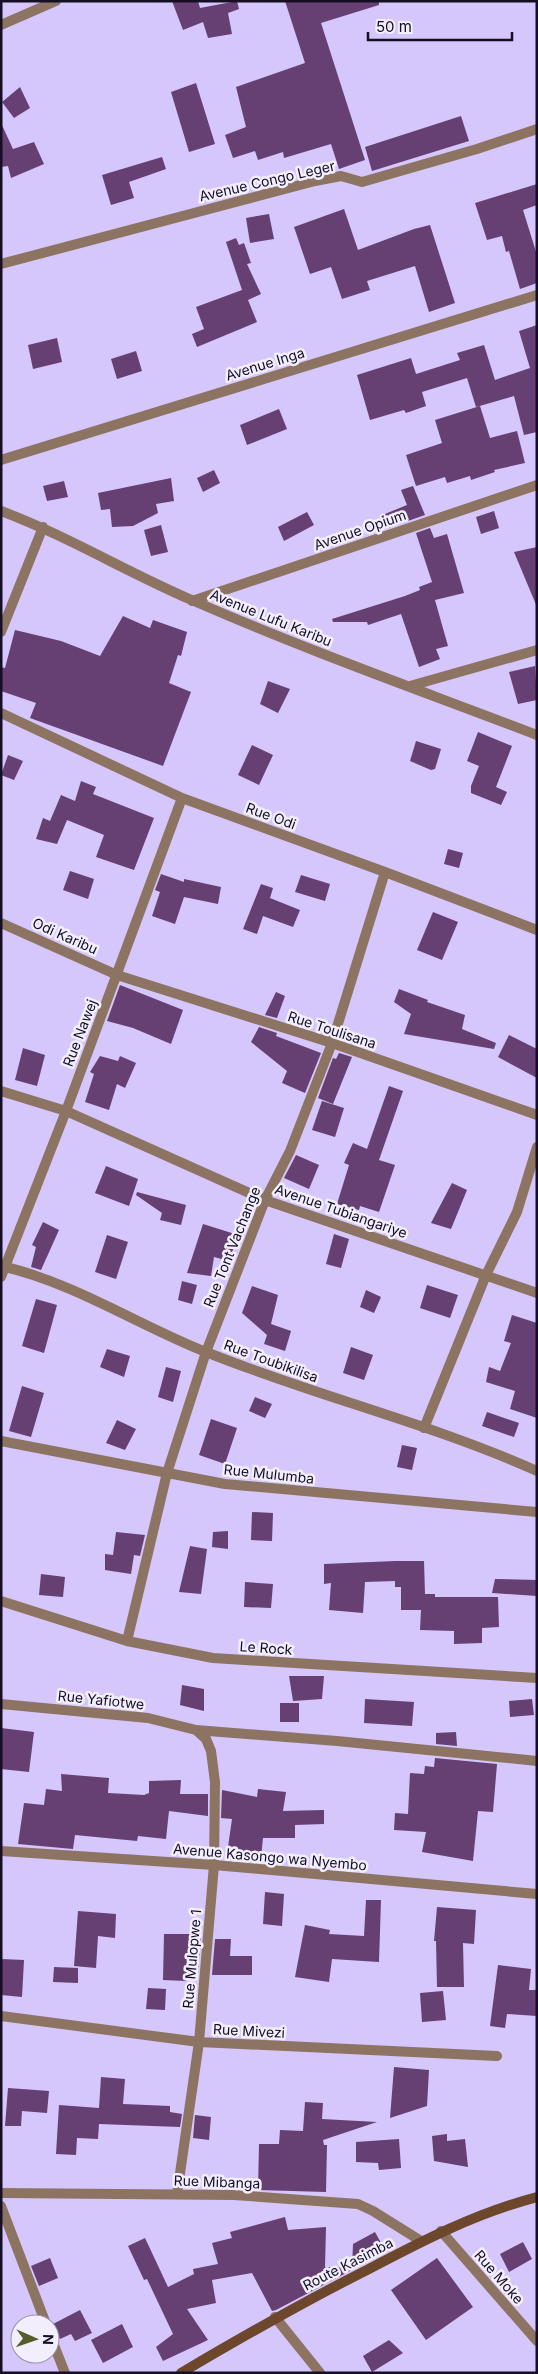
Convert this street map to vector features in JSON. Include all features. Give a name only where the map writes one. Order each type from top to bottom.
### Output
[{"type":"street","points":[[1,25],[56,1]]},
{"type":"street","name":"Avenue Congo Leger","points":[[1,264],[315,181],[340,176],[362,182],[477,149],[537,129]]},
{"type":"street","name":"Avenue Inga","points":[[1,460],[537,295]]},
{"type":"street","name":"Avenue Opium","points":[[192,601],[537,484]]},
{"type":"street","name":"Avenue Lufu Karibu","points":[[1,511],[43,526],[192,601],[356,668],[410,686],[537,735]]},
{"type":"street","points":[[1,632],[43,526]]},
{"type":"street","points":[[410,686],[537,650]]},
{"type":"street","name":"Rue Odi","points":[[1,713],[182,798],[537,930]]},
{"type":"street","name":"Rue Nawej","points":[[2,1270],[66,1111],[182,798]]},
{"type":"street","name":"Rue Tont Vachange","points":[[127,1641],[167,1473],[206,1352],[264,1200],[290,1150],[332,1044],[385,872]]},
{"type":"street","name":"Odi Karibu","points":[[1,923],[117,975]]},
{"type":"street","name":"Rue Toulisana","points":[[117,975],[332,1044],[537,1115]]},
{"type":"street","name":"Avenue Tubiangariye","points":[[1,1091],[66,1111],[264,1200],[537,1293]]},
{"type":"street","points":[[424,1428],[486,1275],[517,1212],[537,1147]]},
{"type":"street","name":"Rue Toubikilisa","points":[[2,1270],[36,1275],[206,1352],[488,1449],[537,1471]]},
{"type":"street","name":"Rue Mulumba","points":[[1,1441],[225,1484],[537,1512]]},
{"type":"street","name":"Le Rock","points":[[1,1601],[127,1641],[213,1658],[537,1678]]},
{"type":"street","name":"Rue Yafiotwe","points":[[1,1704],[148,1718],[196,1730],[337,1741],[537,1761]]},
{"type":"street","name":"Rue Mulopwe 1","points":[[177,2194],[199,2042],[214,1865],[215,1782],[211,1751],[206,1739],[196,1730]]},
{"type":"street","name":"Avenue Kasongo wa Nyembo","points":[[1,1851],[214,1865],[537,1894]]},
{"type":"street","name":"Rue Mivezi","points":[[1,2016],[199,2042],[497,2056]]},
{"type":"street","name":"Rue Mibanga","points":[[1,2193],[234,2195],[358,2204],[373,2211],[421,2241]]},
{"type":"street","name":"Route Kasimba","points":[[181,2373],[275,2317],[441,2231],[511,2204],[537,2197]]},
{"type":"street","points":[[1,2206],[42,2314]]},
{"type":"street","name":"Rue Moke","points":[[441,2231],[537,2341]]},
{"type":"street","points":[[275,2317],[320,2373]]},
{"type":"building","points":[[172,1],[198,1],[200,8],[237,1],[239,9],[228,13],[232,34],[208,38],[203,22],[183,30]]},
{"type":"building","points":[[285,1],[379,1],[379,5],[321,23],[365,160],[339,169],[331,144],[284,158],[283,152],[258,160],[255,151],[233,158],[225,135],[246,127],[236,87],[305,63]]},
{"type":"building","points":[[196,83],[215,144],[189,152],[171,92]]},
{"type":"building","points":[[20,87],[30,108],[14,118],[2,102]]},
{"type":"building","points":[[461,116],[469,141],[372,171],[365,147]]},
{"type":"building","points":[[1,123],[13,149],[34,142],[44,164],[11,178],[8,166],[1,167]]},
{"type":"building","points":[[162,157],[166,169],[129,182],[134,198],[111,205],[102,175]]},
{"type":"building","points":[[537,184],[537,205],[523,210],[537,255],[537,283],[520,289],[509,251],[506,252],[502,236],[487,240],[475,203]]},
{"type":"building","points":[[344,209],[358,250],[430,225],[455,303],[429,312],[415,266],[367,281],[370,290],[342,299],[331,267],[310,274],[294,227]]},
{"type":"building","points":[[269,214],[274,239],[250,243],[246,218]]},
{"type":"building","points":[[236,238],[239,245],[244,243],[251,263],[247,264],[261,294],[248,300],[257,322],[197,347],[192,334],[204,329],[196,307],[242,290],[226,242]]},
{"type":"building","points":[[537,325],[537,432],[524,435],[514,396],[476,407],[467,378],[422,392],[426,406],[406,413],[404,410],[370,420],[357,375],[411,358],[416,374],[460,360],[457,353],[484,345],[495,380],[530,368],[519,331]]},
{"type":"building","points":[[57,338],[62,362],[33,369],[28,345]]},
{"type":"building","points":[[136,351],[142,371],[117,379],[111,359]]},
{"type":"building","points":[[480,406],[490,438],[517,431],[525,463],[494,470],[495,472],[471,480],[470,476],[447,483],[445,477],[416,486],[406,455],[442,443],[435,420]]},
{"type":"building","points":[[279,409],[287,429],[247,445],[240,425]]},
{"type":"building","points":[[214,470],[220,483],[203,492],[197,478]]},
{"type":"building","points":[[171,478],[174,501],[156,504],[158,513],[133,526],[112,527],[110,509],[101,510],[98,493]]},
{"type":"building","points":[[64,481],[68,497],[47,501],[43,486]]},
{"type":"building","points":[[413,486],[425,515],[385,529],[380,516],[407,505],[401,490]]},
{"type":"building","points":[[494,511],[499,528],[481,534],[476,517]]},
{"type":"building","points":[[307,512],[314,525],[284,541],[278,527]]},
{"type":"building","points":[[161,525],[168,552],[151,556],[144,530]]},
{"type":"building","points":[[430,528],[434,538],[447,534],[464,593],[435,600],[448,646],[436,649],[440,659],[419,667],[401,614],[368,625],[367,622],[333,622],[332,619],[405,596],[420,590],[419,587],[432,582],[416,533]]},
{"type":"building","points":[[537,547],[537,607],[514,552]]},
{"type":"building","points":[[123,616],[150,628],[153,620],[187,632],[181,656],[178,655],[169,683],[191,692],[163,766],[30,718],[36,703],[1,691],[1,667],[5,668],[15,630],[61,641],[100,656]]},
{"type":"building","points":[[535,666],[537,700],[518,704],[509,672]]},
{"type":"building","points":[[268,681],[290,689],[278,713],[260,704]]},
{"type":"building","points":[[478,732],[512,746],[496,787],[507,792],[501,805],[471,793],[471,786],[479,766],[467,761]]},
{"type":"building","points":[[416,741],[441,749],[435,769],[431,770],[410,761]]},
{"type":"building","points":[[252,745],[273,755],[259,785],[238,775]]},
{"type":"building","points":[[8,755],[23,761],[14,780],[1,775]]},
{"type":"building","points":[[81,781],[96,787],[93,794],[154,818],[134,870],[96,857],[104,835],[67,820],[57,844],[36,839],[43,818],[50,821],[61,795],[75,801]]},
{"type":"building","points":[[448,849],[463,853],[459,868],[444,864]]},
{"type":"building","points":[[70,871],[94,879],[88,899],[63,890]]},
{"type":"building","points":[[161,874],[184,882],[184,879],[221,887],[218,904],[184,897],[175,924],[152,916],[160,892],[155,890]]},
{"type":"building","points":[[301,875],[330,884],[325,901],[295,892]]},
{"type":"building","points":[[261,884],[273,888],[270,898],[300,910],[293,927],[263,916],[257,934],[243,929]]},
{"type":"building","points":[[433,912],[458,922],[442,960],[417,950]]},
{"type":"building","points":[[120,985],[183,1010],[171,1044],[133,1028],[107,1021]]},
{"type":"building","points":[[399,989],[428,1000],[427,1002],[465,1015],[462,1029],[496,1043],[494,1049],[404,1034],[411,1014],[394,1002]]},
{"type":"building","points":[[276,992],[285,996],[277,1018],[265,1015]]},
{"type":"building","points":[[259,1027],[277,1033],[276,1036],[321,1053],[305,1093],[282,1083],[287,1071],[251,1042]]},
{"type":"building","points":[[509,1035],[537,1049],[537,1078],[498,1057]]},
{"type":"building","points":[[23,1048],[45,1055],[37,1086],[15,1080]]},
{"type":"building","points":[[339,1053],[352,1057],[333,1104],[318,1098],[333,1058],[336,1059]]},
{"type":"building","points":[[100,1056],[118,1061],[120,1056],[136,1063],[125,1088],[117,1084],[109,1110],[85,1102],[94,1074],[90,1072]]},
{"type":"building","points":[[389,1086],[403,1091],[379,1160],[395,1165],[379,1212],[360,1206],[359,1210],[337,1204],[349,1165],[344,1163],[353,1143],[367,1149]]},
{"type":"building","points":[[322,1101],[344,1108],[335,1137],[312,1130]]},
{"type":"building","points":[[296,1155],[319,1165],[309,1189],[284,1178]]},
{"type":"building","points":[[106,1166],[138,1179],[129,1206],[95,1193]]},
{"type":"building","points":[[452,1183],[467,1190],[451,1229],[431,1223]]},
{"type":"building","points":[[137,1192],[186,1205],[181,1225],[160,1220],[162,1213],[136,1195]]},
{"type":"building","points":[[43,1222],[59,1230],[41,1270],[31,1267],[36,1247],[32,1245]]},
{"type":"building","points":[[203,1224],[238,1235],[229,1261],[214,1257],[211,1276],[187,1273]]},
{"type":"building","points":[[334,1234],[349,1239],[341,1268],[326,1264]]},
{"type":"building","points":[[107,1235],[128,1242],[116,1279],[95,1272]]},
{"type":"building","points":[[182,1281],[197,1285],[192,1304],[178,1300]]},
{"type":"building","points":[[427,1285],[458,1295],[450,1318],[420,1308]]},
{"type":"building","points":[[252,1286],[278,1295],[271,1324],[291,1331],[285,1351],[264,1344],[267,1335],[242,1313]]},
{"type":"building","points":[[366,1290],[381,1297],[374,1313],[360,1307]]},
{"type":"building","points":[[36,1299],[57,1305],[44,1353],[22,1346]]},
{"type":"building","points":[[512,1315],[537,1323],[537,1418],[510,1409],[515,1391],[486,1382],[489,1367],[500,1371],[511,1343],[504,1341]]},
{"type":"building","points":[[351,1347],[373,1355],[364,1380],[343,1373]]},
{"type":"building","points":[[107,1349],[130,1356],[124,1377],[100,1367]]},
{"type":"building","points":[[166,1367],[181,1371],[173,1402],[158,1397]]},
{"type":"building","points":[[22,1386],[44,1393],[31,1437],[9,1431]]},
{"type":"building","points":[[255,1397],[272,1404],[265,1418],[249,1411]]},
{"type":"building","points":[[487,1412],[519,1423],[514,1437],[482,1426]]},
{"type":"building","points":[[211,1419],[237,1428],[225,1464],[199,1455]]},
{"type":"building","points":[[117,1420],[136,1429],[125,1450],[106,1443]]},
{"type":"building","points":[[402,1445],[417,1448],[412,1470],[397,1467]]},
{"type":"building","points":[[252,1512],[273,1513],[272,1541],[251,1540]]},
{"type":"building","points":[[228,1531],[228,1549],[212,1547],[213,1532]]},
{"type":"building","points":[[116,1532],[145,1535],[140,1556],[134,1555],[131,1574],[105,1570],[105,1554],[113,1555]]},
{"type":"building","points":[[190,1546],[207,1549],[201,1594],[179,1592]]},
{"type":"building","points":[[424,1561],[425,1594],[435,1594],[435,1597],[498,1597],[499,1627],[482,1628],[482,1643],[454,1644],[454,1631],[420,1630],[421,1610],[401,1610],[401,1587],[395,1587],[395,1581],[365,1582],[363,1613],[329,1610],[331,1583],[324,1584],[324,1564]]},
{"type":"building","points":[[41,1574],[65,1577],[63,1597],[39,1595]]},
{"type":"building","points":[[495,1579],[537,1580],[537,1596],[492,1593]]},
{"type":"building","points":[[245,1582],[273,1584],[271,1608],[244,1607]]},
{"type":"building","points":[[289,1676],[324,1676],[322,1699],[293,1701]]},
{"type":"building","points":[[182,1685],[204,1689],[204,1711],[180,1705]]},
{"type":"building","points":[[365,1699],[414,1702],[412,1726],[364,1723]]},
{"type":"building","points":[[532,1699],[534,1715],[510,1717],[509,1701]]},
{"type":"building","points":[[280,1703],[299,1703],[299,1722],[280,1722]]},
{"type":"building","points":[[1,1728],[34,1732],[29,1772],[1,1769]]},
{"type":"building","points":[[456,1732],[457,1746],[436,1744],[436,1733]]},
{"type":"building","points":[[435,1758],[497,1764],[493,1812],[478,1811],[473,1861],[422,1852],[426,1832],[394,1830],[395,1813],[408,1814],[410,1773],[424,1774],[425,1766],[434,1767]]},
{"type":"building","points":[[61,1774],[109,1778],[108,1793],[144,1795],[149,1793],[149,1781],[181,1780],[180,1794],[208,1794],[208,1816],[169,1811],[166,1839],[138,1836],[137,1841],[75,1835],[73,1849],[18,1844],[24,1803],[44,1805],[46,1789],[62,1791]]},
{"type":"building","points":[[258,1789],[286,1792],[283,1811],[324,1810],[324,1824],[295,1825],[295,1838],[263,1838],[261,1858],[227,1854],[232,1819],[221,1818],[222,1790],[257,1797]]},
{"type":"building","points":[[265,1892],[284,1894],[282,1926],[263,1924]]},
{"type":"building","points":[[366,1900],[381,1900],[379,1962],[332,1959],[329,1982],[295,1977],[305,1925],[330,1930],[329,1934],[364,1936]]},
{"type":"building","points":[[437,1907],[476,1910],[474,1944],[463,1943],[464,1987],[437,1987],[436,1941],[434,1941]]},
{"type":"building","points":[[78,1911],[116,1914],[115,1938],[98,1936],[96,1968],[74,1966]]},
{"type":"building","points":[[164,1934],[191,1934],[191,1939],[201,1939],[198,1974],[187,1974],[186,1981],[163,1980]]},
{"type":"building","points":[[215,1939],[231,1939],[230,1956],[252,1956],[252,1975],[212,1975]]},
{"type":"building","points":[[1,1959],[24,1960],[22,1997],[1,1995]]},
{"type":"building","points":[[498,1965],[531,1969],[529,1990],[537,1990],[537,2016],[507,2014],[505,2028],[490,2026]]},
{"type":"building","points":[[54,1967],[78,1968],[78,1983],[53,1982]]},
{"type":"building","points":[[148,1988],[166,1989],[165,2010],[146,2009]]},
{"type":"building","points":[[443,1991],[446,2020],[422,2022],[420,1993]]},
{"type":"building","points":[[394,2067],[429,2070],[427,2106],[390,2118]]},
{"type":"building","points":[[101,2077],[125,2079],[123,2104],[170,2106],[170,2112],[182,2114],[180,2127],[99,2124],[98,2139],[77,2138],[76,2155],[56,2154],[59,2105],[99,2108]]},
{"type":"building","points":[[8,2088],[49,2091],[47,2113],[22,2111],[21,2126],[5,2126]]},
{"type":"building","points":[[305,2102],[323,2103],[322,2119],[377,2122],[323,2140],[324,2145],[327,2145],[326,2192],[258,2190],[259,2144],[279,2144],[280,2130],[303,2131]]},
{"type":"building","points":[[195,2115],[211,2117],[209,2140],[193,2138]]},
{"type":"building","points":[[447,2134],[447,2141],[465,2139],[468,2167],[434,2161],[432,2136]]},
{"type":"building","points":[[399,2139],[401,2168],[379,2170],[378,2163],[356,2162],[356,2142]]},
{"type":"building","points":[[285,2217],[288,2230],[326,2227],[325,2267],[352,2268],[353,2244],[375,2232],[386,2252],[272,2311],[252,2273],[212,2280],[216,2303],[187,2309],[208,2340],[163,2361],[156,2347],[173,2334],[147,2279],[144,2280],[128,2246],[145,2238],[168,2287],[194,2274],[193,2269],[218,2264],[212,2243],[232,2238],[230,2232]]},
{"type":"building","points":[[523,2242],[532,2259],[509,2272],[500,2254]]},
{"type":"building","points":[[50,2258],[58,2278],[39,2286],[31,2266]]},
{"type":"building","points":[[437,2258],[473,2307],[426,2340],[391,2290]]},
{"type":"building","points":[[80,2310],[92,2333],[75,2341],[71,2334],[60,2339],[60,2320]]},
{"type":"building","points":[[122,2324],[133,2347],[103,2363],[91,2340]]},
{"type":"building","points":[[389,2340],[403,2353],[372,2372],[363,2356]]}]
